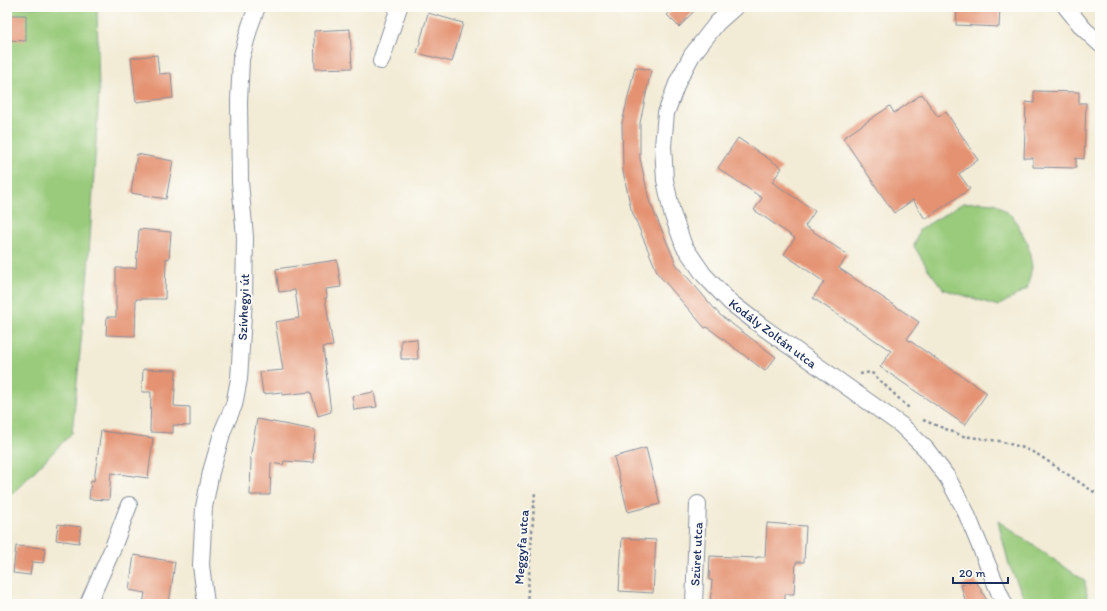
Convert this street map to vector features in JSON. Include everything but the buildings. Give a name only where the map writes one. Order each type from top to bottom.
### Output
[{"type":"street","name":"Szívhegyi út","points":[[206,604],[201,565],[204,507],[211,472],[223,430],[234,405],[239,379],[244,299],[244,237],[240,182],[239,101],[242,58],[250,26],[257,7]]},
{"type":"street","points":[[381,62],[399,7]]},
{"type":"street","name":"Kodály Zoltán utca","points":[[735,7],[717,23],[692,55],[678,81],[666,113],[663,146],[665,180],[672,213],[684,246],[704,275],[730,302],[760,326],[901,425],[926,449],[946,477],[965,510],[1004,604]]},
{"type":"street","points":[[1066,7],[1083,28],[1100,44]]},
{"type":"street","name":"Szüret utca","points":[[694,604],[698,504]]},
{"type":"street","points":[[88,604],[112,550],[129,505]]},
{"type":"path","points":[[836,379],[871,372],[914,412]]},
{"type":"path","points":[[919,417],[924,422],[963,436],[999,441],[1021,447],[1037,454],[1100,496]]},
{"type":"path","name":"Meggyfa utca","points":[[527,604],[535,491]]},
{"type":"green space","points":[[7,7],[97,7],[99,92],[88,271],[72,433],[7,499]]},
{"type":"green space","points":[[963,203],[995,203],[1014,218],[1028,244],[1032,267],[1027,289],[998,306],[943,289],[928,269],[914,246],[919,230]]},
{"type":"green space","points":[[998,521],[1085,581],[1087,595],[1085,604],[1027,604],[1009,565]]}]
